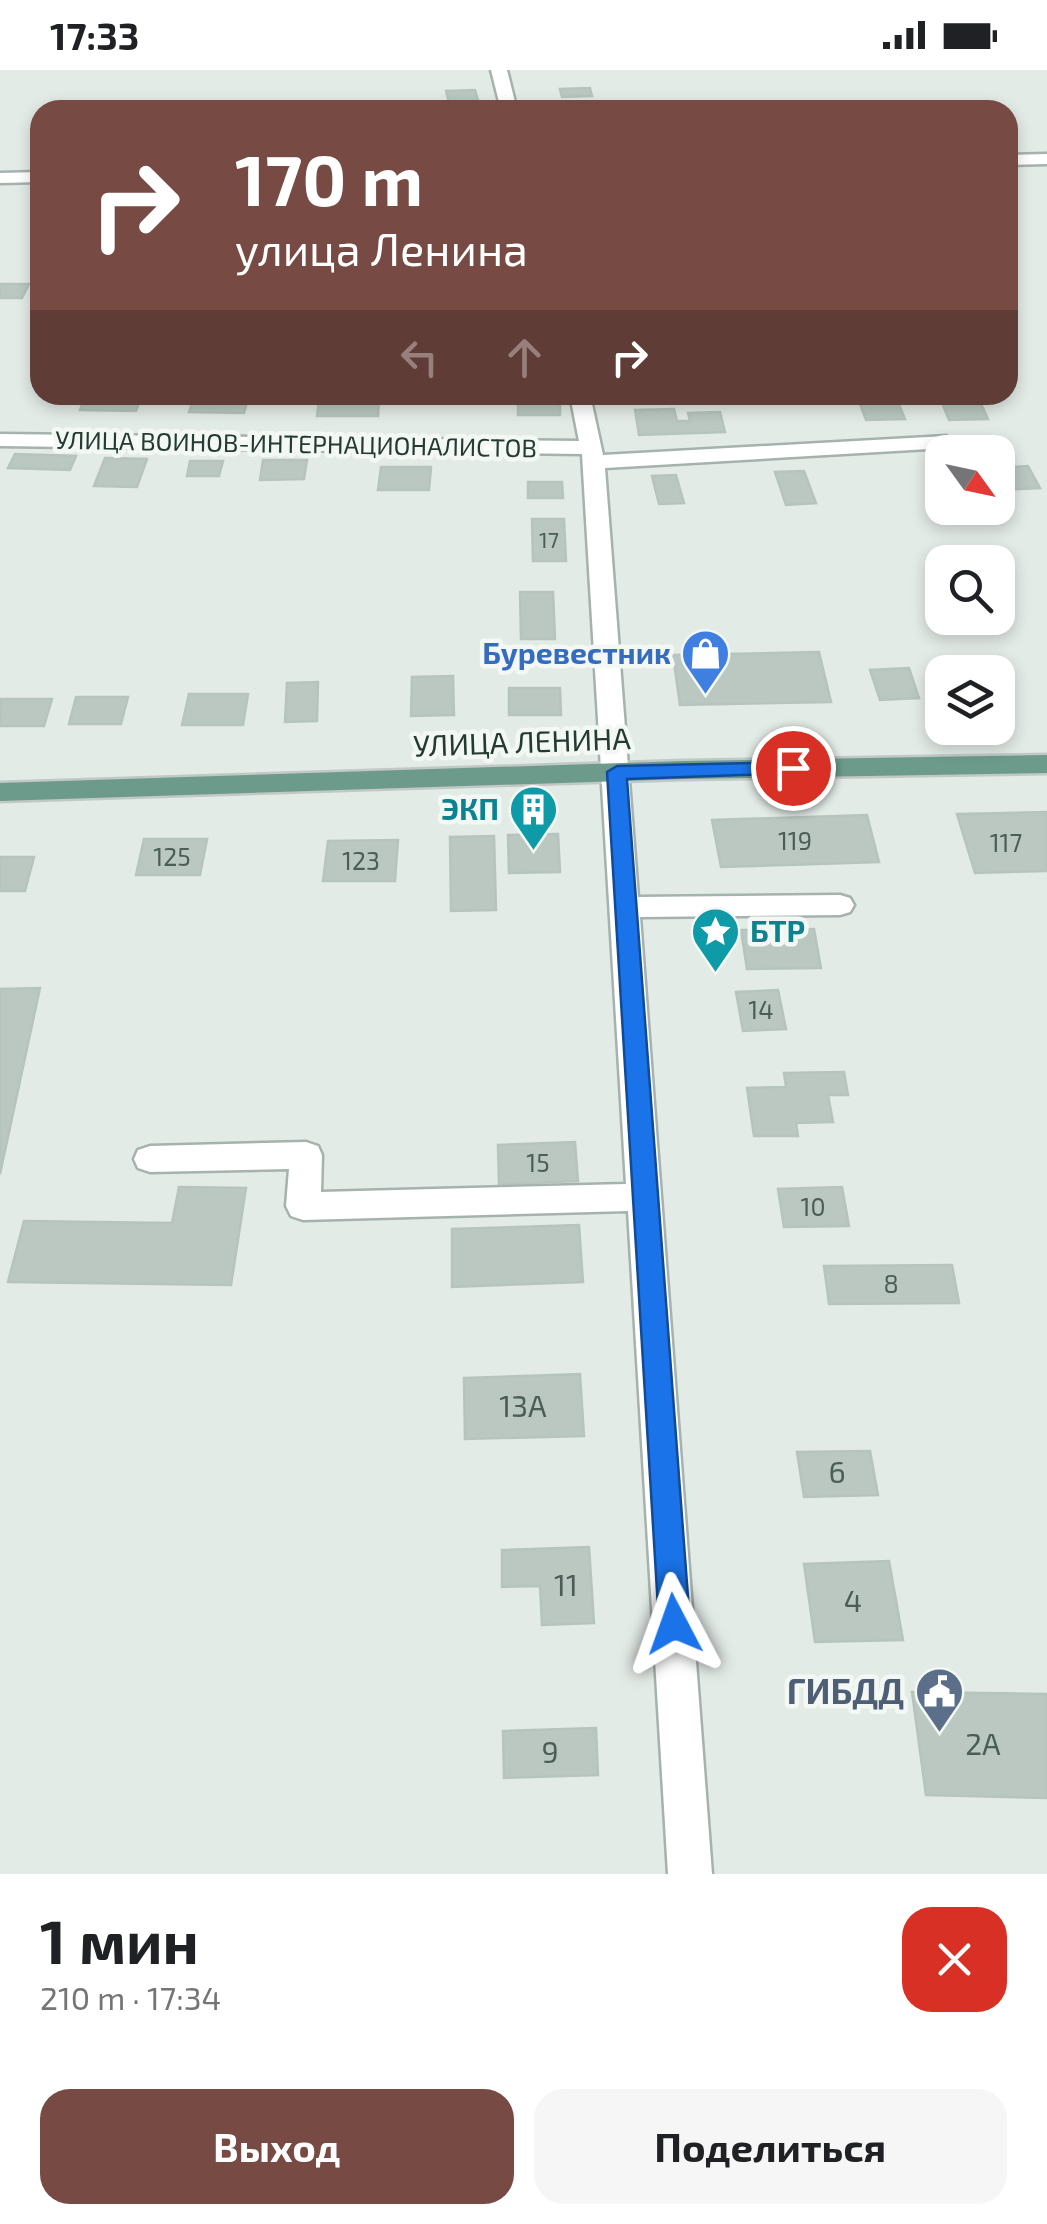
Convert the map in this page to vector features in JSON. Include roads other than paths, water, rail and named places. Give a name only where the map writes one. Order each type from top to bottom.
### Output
[{"type":"main road","name":"УЛИЦА ЛЕНИНА","points":[[0,792],[617,772],[1047,764]]},
{"type":"street","points":[[498,70],[506,100]]},
{"type":"street","points":[[1018,160],[1047,159]]},
{"type":"street","points":[[0,178],[30,177]]},
{"type":"street","points":[[582,405],[593,455],[617,772],[690,1874]]},
{"type":"street","name":"УЛИЦА ВОИНОВ-ИНТЕРНАЦИОНАЛИСТОВ","points":[[0,440],[593,455],[925,443]]},
{"type":"street","points":[[626,908],[840,904]]},
{"type":"street","points":[[150,1159],[306,1155],[303,1206],[645,1196]]},
{"type":"place","name":"Буревестник","points":[[706,696]]},
{"type":"place","name":"ЭКП","points":[[534,852]]},
{"type":"place","name":"БТР","points":[[715,974]]},
{"type":"place","name":"ГИБДД","points":[[939,1734]]}]
